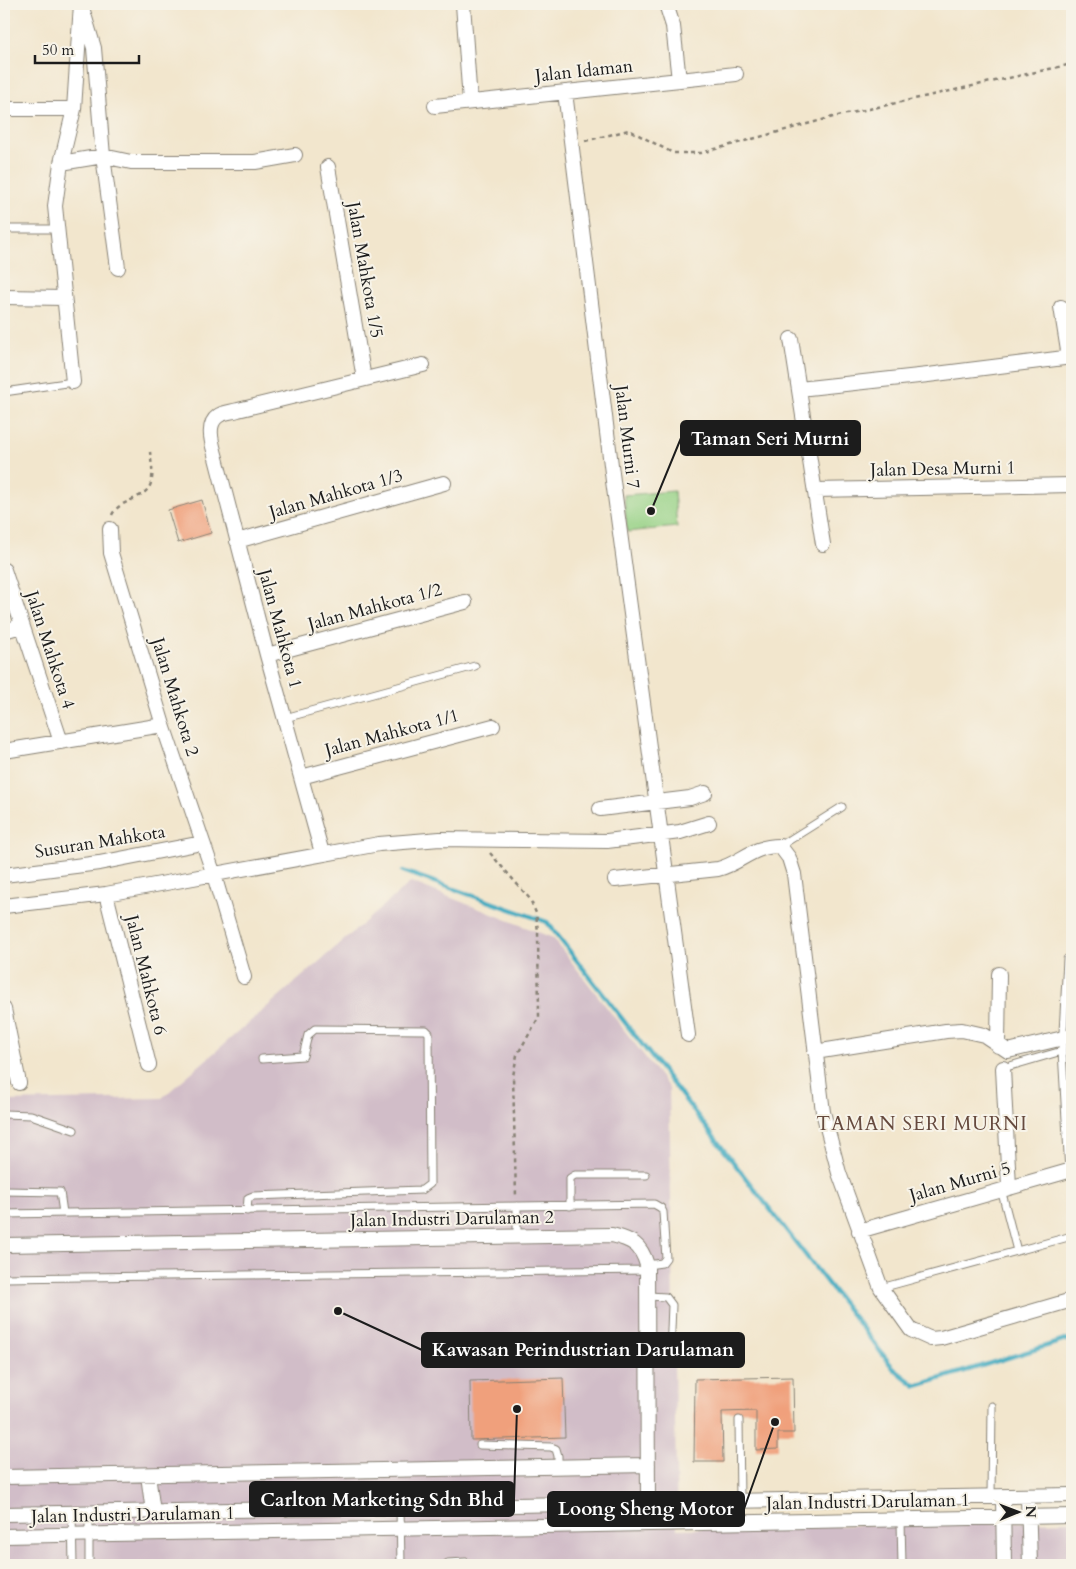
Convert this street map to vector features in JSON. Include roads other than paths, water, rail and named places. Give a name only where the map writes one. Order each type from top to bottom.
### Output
[{"type":"street","points":[[464,4],[470,102]]},
{"type":"street","points":[[666,4],[673,26],[679,80]]},
{"type":"street","points":[[73,382],[55,206],[61,163],[74,109],[81,6]]},
{"type":"street","points":[[81,6],[90,30],[94,48],[103,156],[118,268]]},
{"type":"street","name":"Jalan Idaman","points":[[435,106],[736,74]]},
{"type":"street","name":"Jalan Murni 7","points":[[565,92],[613,481],[688,1036]]},
{"type":"street","points":[[4,109],[74,109]]},
{"type":"street","points":[[61,163],[103,156],[131,162],[255,162],[295,155]]},
{"type":"street","name":"Jalan Mahkota 1/5","points":[[328,167],[364,379]]},
{"type":"street","points":[[4,297],[64,298]]},
{"type":"street","points":[[799,389],[928,376],[1070,357],[1061,307]]},
{"type":"street","points":[[791,339],[824,544]]},
{"type":"street","points":[[364,379],[423,365]]},
{"type":"street","name":"Jalan Mahkota 1","points":[[322,853],[267,655],[211,435],[213,423],[219,416],[364,379]]},
{"type":"street","name":"Jalan Mahkota 1/3","points":[[237,540],[444,483]]},
{"type":"street","name":"Jalan Desa Murni 1","points":[[815,490],[1072,485]]},
{"type":"street","name":"Jalan Mahkota 2","points":[[110,529],[111,553],[163,725],[214,875],[244,977]]},
{"type":"street","name":"Jalan Mahkota 4","points":[[4,570],[60,742]]},
{"type":"street","name":"Jalan Mahkota 1/2","points":[[267,655],[464,602]]},
{"type":"street","points":[[4,631],[21,626]]},
{"type":"street","points":[[4,751],[163,725]]},
{"type":"street","name":"Jalan Mahkota 1/1","points":[[301,777],[493,726]]},
{"type":"street","points":[[600,809],[690,798],[705,793]]},
{"type":"street","points":[[4,906],[106,894],[379,844],[440,839],[607,841],[661,835],[709,823]]},
{"type":"street","name":"Susuran Mahkota","points":[[4,875],[99,863],[202,843]]},
{"type":"street","points":[[615,880],[718,869],[729,866],[746,854],[760,848],[780,846],[789,858],[794,874],[815,1052],[829,1143],[881,1288],[911,1330],[931,1339],[941,1338],[1072,1300]]},
{"type":"street","name":"Jalan Mahkota 6","points":[[106,894],[149,1065]]},
{"type":"street","points":[[998,1046],[999,974]]},
{"type":"street","points":[[4,1009],[19,1083]]},
{"type":"street","points":[[815,1052],[927,1033],[962,1030],[984,1035],[1003,1050],[1014,1051],[1066,1042]]},
{"type":"street","points":[[1003,1068],[1005,1188]]},
{"type":"street","name":"Jalan Murni 5","points":[[859,1231],[1070,1170]]},
{"type":"street","name":"Jalan Industri Darulaman 2","points":[[4,1245],[612,1235],[631,1240],[644,1254],[647,1267]]},
{"type":"street","points":[[647,1267],[648,1503]]},
{"type":"street","points":[[4,1477],[648,1466]]},
{"type":"street","points":[[148,1475],[153,1512]]},
{"type":"street","name":"Jalan Industri Darulaman 1","points":[[4,1514],[1072,1495]]},
{"type":"street","points":[[1028,1496],[1030,1565]]},
{"type":"street","points":[[997,1497],[1004,1518],[1004,1565]]},
{"type":"street","name":"Jalan Industri Darulaman 1","points":[[4,1536],[1072,1516]]},
{"type":"lane","points":[[4,229],[58,229]]},
{"type":"lane","points":[[4,392],[73,382]]},
{"type":"lane","points":[[285,718],[475,666]]},
{"type":"lane","points":[[780,846],[842,807]]},
{"type":"lane","points":[[1067,959],[1066,1042],[1070,1170]]},
{"type":"lane","points":[[247,1211],[248,1198],[253,1196],[422,1190],[430,1184],[428,1033],[426,1030],[315,1029],[308,1035],[303,1056],[262,1059]]},
{"type":"lane","points":[[1003,1068],[1066,1042]]},
{"type":"lane","points":[[4,1114],[31,1115],[74,1130]]},
{"type":"lane","points":[[570,1206],[570,1178],[575,1176],[646,1175]]},
{"type":"lane","points":[[1005,1188],[1017,1251]]},
{"type":"lane","points":[[4,1191],[60,1192],[63,1213]]},
{"type":"lane","points":[[516,1206],[517,1236]]},
{"type":"lane","points":[[4,1213],[516,1206],[659,1206],[663,1212],[666,1258],[662,1263],[647,1267],[4,1278]]},
{"type":"lane","points":[[881,1288],[1072,1236]]},
{"type":"lane","points":[[648,1296],[666,1297],[670,1299],[672,1305],[670,1355],[666,1358],[648,1359]]},
{"type":"lane","points":[[992,1406],[997,1497]]},
{"type":"lane","points":[[738,1420],[740,1501]]},
{"type":"lane","points":[[480,1445],[551,1447],[556,1449],[558,1467]]},
{"type":"lane","points":[[400,1507],[401,1565]]},
{"type":"lane","points":[[72,1513],[73,1565]]},
{"type":"lane","points":[[89,1513],[89,1565]]},
{"type":"lane","points":[[901,1520],[902,1565]]},
{"type":"lane","points":[[446,1565],[448,1563],[466,1562],[471,1565]]},
{"type":"waterway","points":[[403,871],[547,922],[894,1369],[916,1386],[1072,1338]]},
{"type":"place","name":"Taman Seri Murni","points":[[651,511]]},
{"type":"place","name":"Kawasan Perindustrian Darulaman","points":[[338,1311]]},
{"type":"place","name":"Carlton Marketing Sdn Bhd","points":[[517,1409]]},
{"type":"place","name":"Loong Sheng Motor","points":[[775,1422]]},
{"type":"district","name":"TAMAN SERI MURNI","points":[[922,1124]]}]
